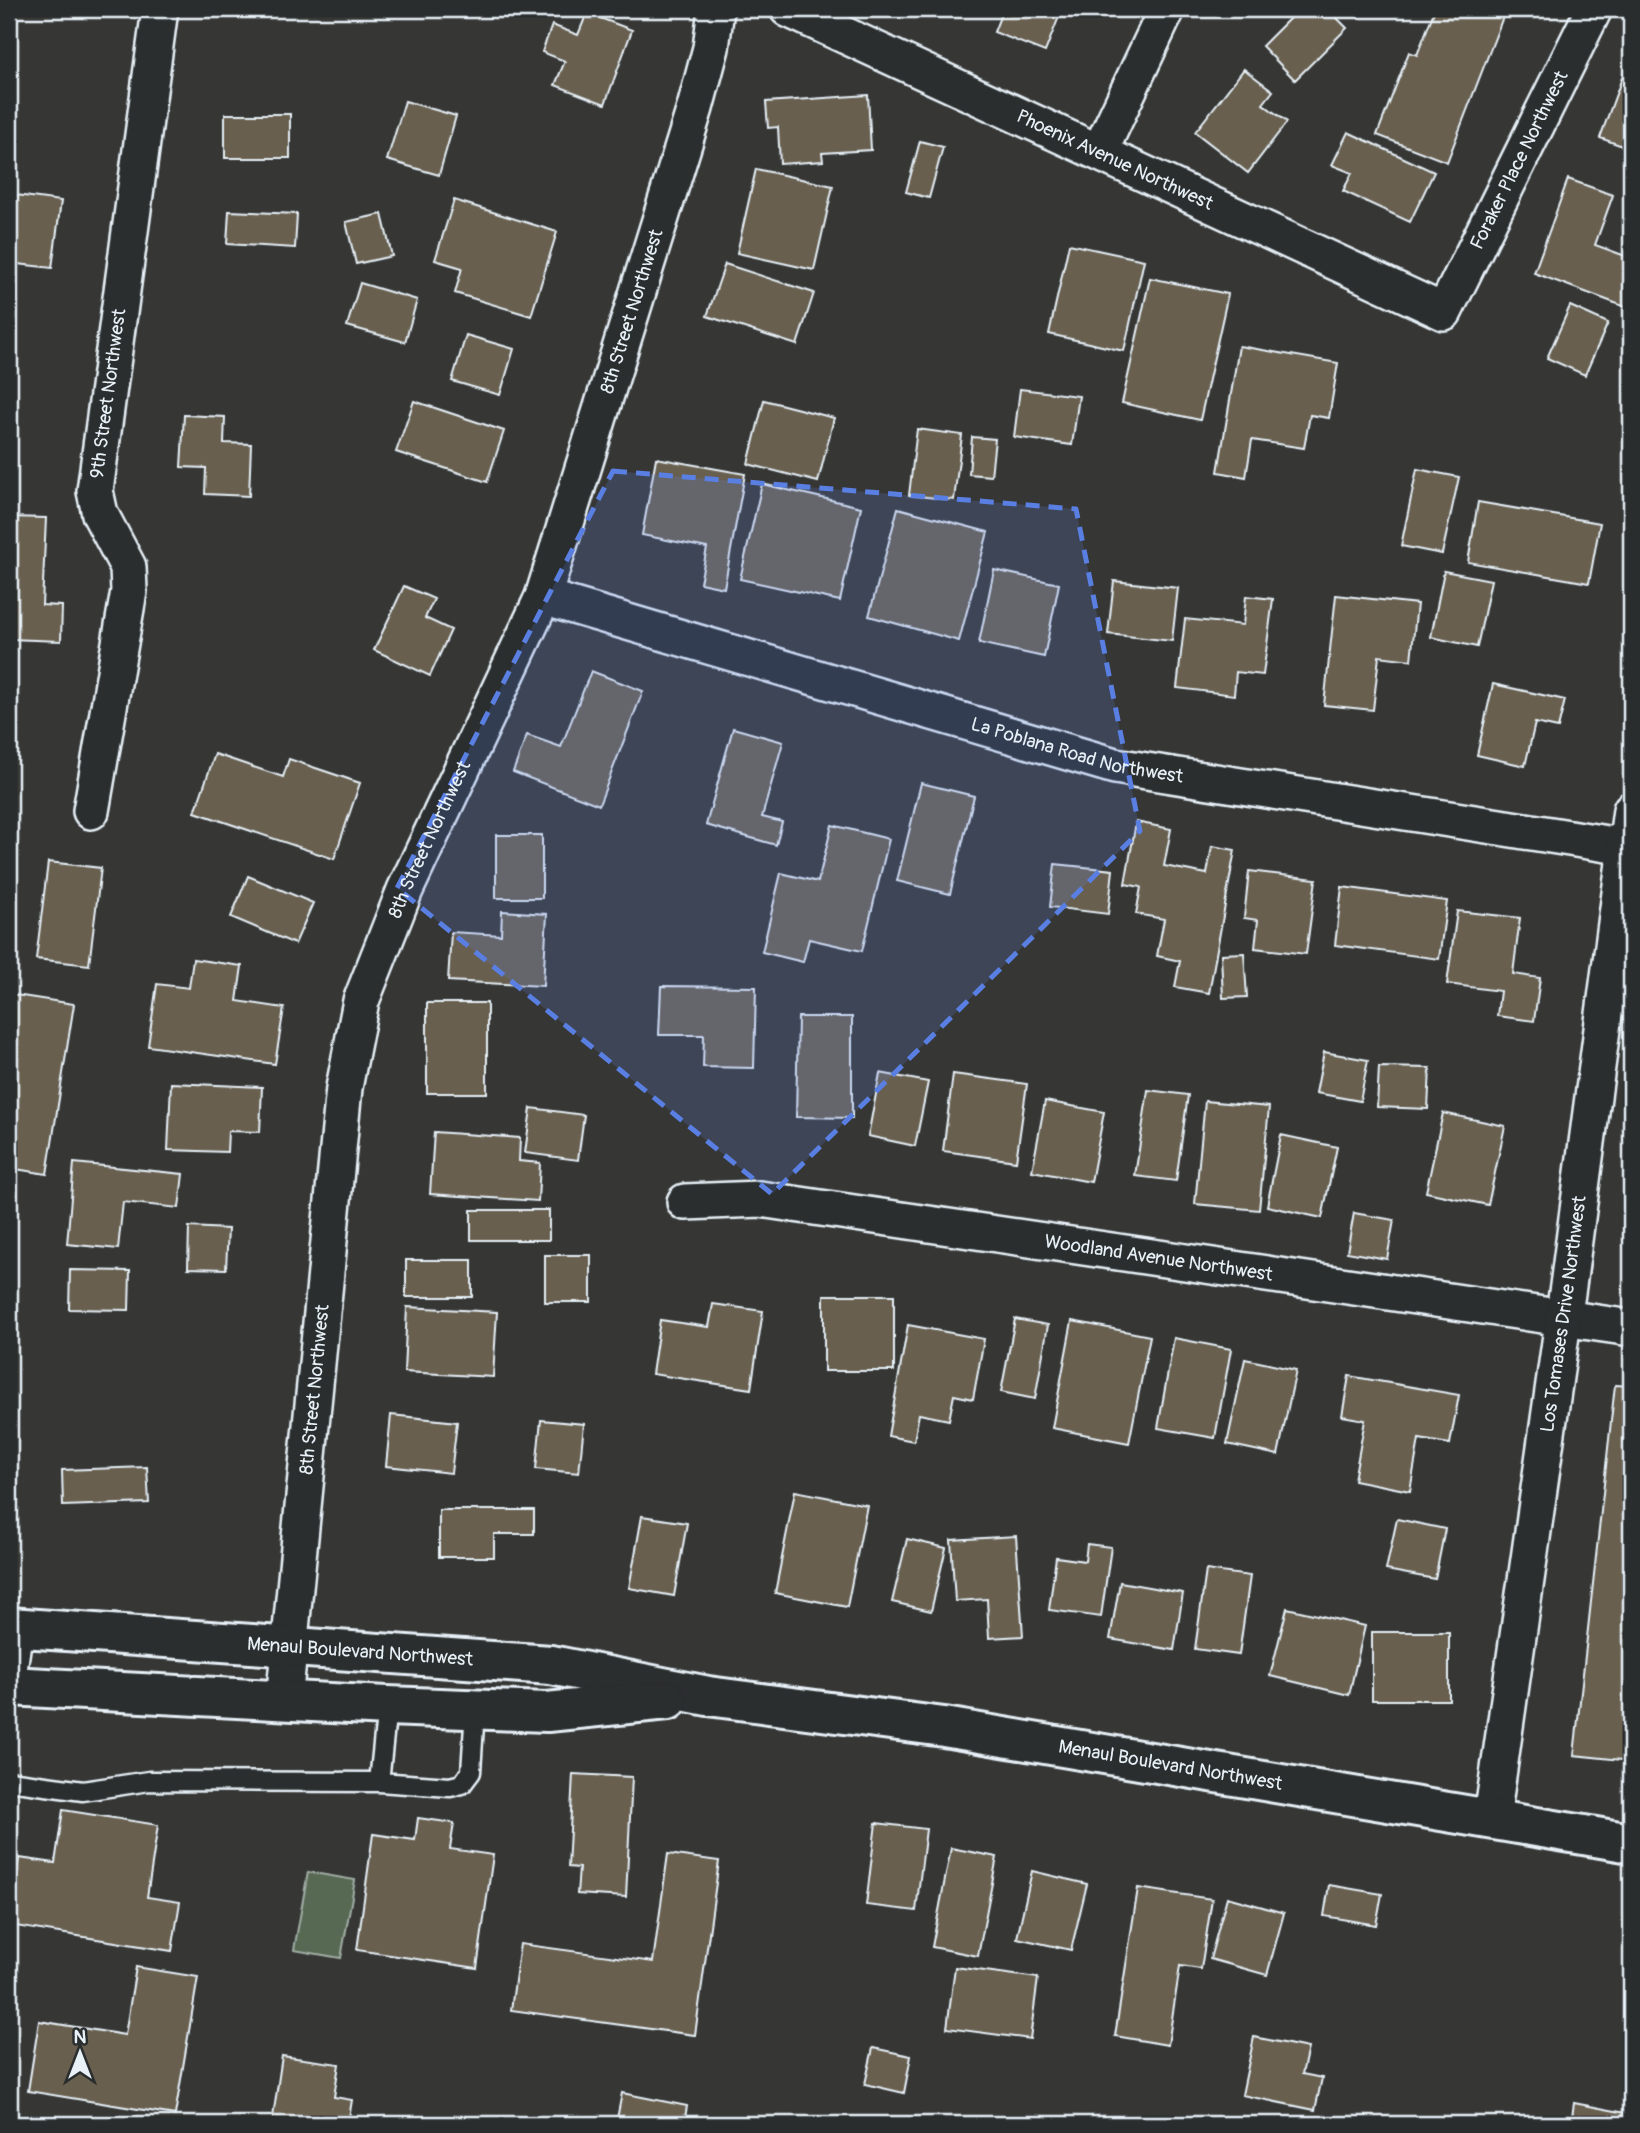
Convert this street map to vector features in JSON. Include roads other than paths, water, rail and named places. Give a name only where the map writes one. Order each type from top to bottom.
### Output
[{"type":"main road","name":"Menaul Boulevard Northwest","points":[[12,1627],[551,1665],[709,1696],[944,1727],[1631,1843]]},
{"type":"main road","name":"Menaul Boulevard Northwest","points":[[9,1686],[547,1712],[709,1696]]},
{"type":"street","name":"9th Street Northwest","points":[[91,811],[129,591],[128,567],[100,514],[95,491],[160,9]]},
{"type":"street","name":"8th Street Northwest","points":[[284,1701],[344,1088],[361,1001],[405,890],[543,597],[695,108],[711,48],[716,9]]},
{"type":"street","name":"Phoenix Avenue Northwest","points":[[788,9],[1444,312]]},
{"type":"street","points":[[1100,151],[1167,9]]},
{"type":"street","name":"Foraker Place Northwest","points":[[1444,312],[1594,9]]},
{"type":"street","name":"La Poblana Road Northwest","points":[[543,597],[1115,766],[1626,847]]},
{"type":"street","name":"Los Tomases Drive Northwest","points":[[1492,1818],[1563,1319],[1631,810]]},
{"type":"street","name":"Woodland Avenue Northwest","points":[[685,1202],[760,1199],[1631,1328]]},
{"type":"street","points":[[9,1670],[12,1627]]},
{"type":"lane","points":[[379,1782],[387,1706]]},
{"type":"lane","points":[[9,1781],[83,1791],[149,1781],[379,1782],[450,1787],[462,1784],[471,1772],[475,1709]]}]
